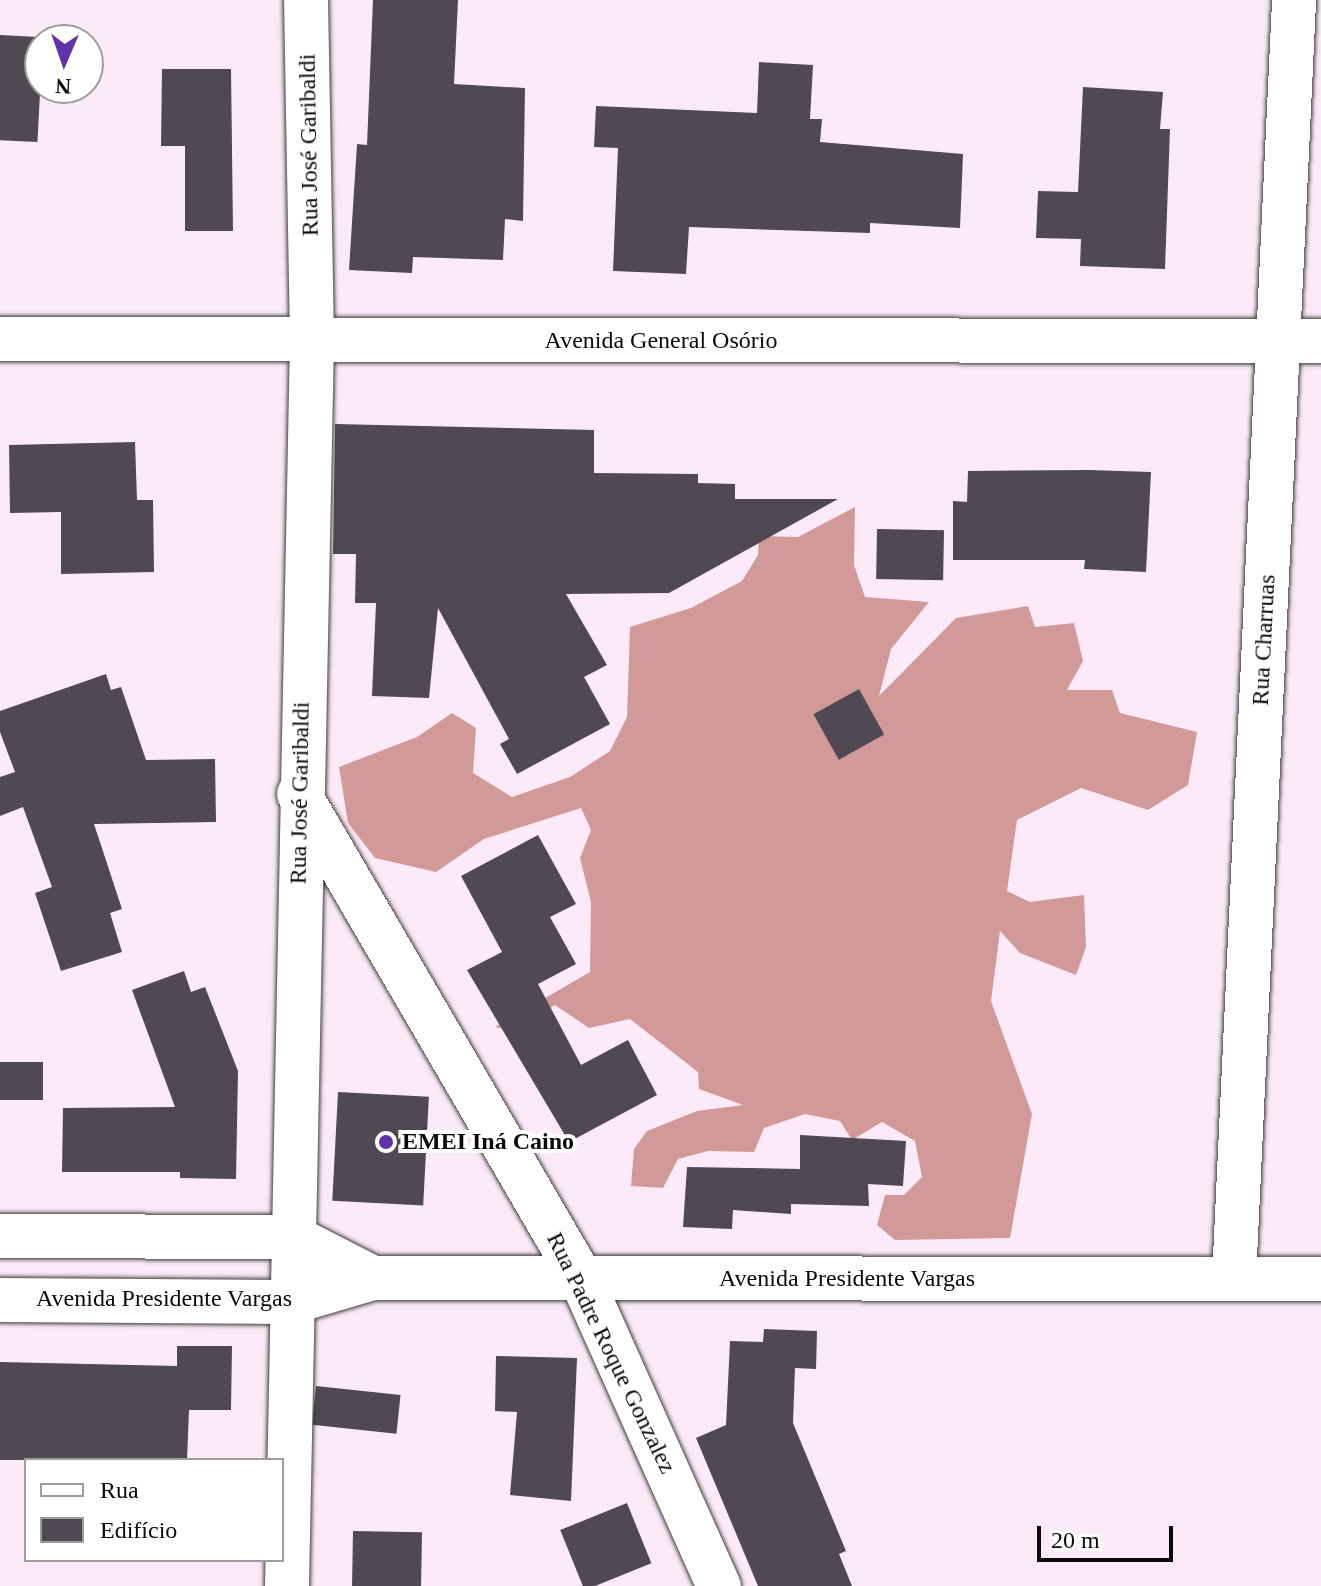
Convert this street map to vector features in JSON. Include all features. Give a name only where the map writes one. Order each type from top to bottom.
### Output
[{"type":"street","name":"Rua José Garibaldi","points":[[287,1586],[299,794],[312,341],[306,0]]},
{"type":"street","name":"Rua Charruas","points":[[1234,1279],[1294,0]]},
{"type":"street","name":"Avenida General Osório","points":[[0,339],[1321,341]]},
{"type":"street","name":"Rua Padre Roque Gonzalez","points":[[299,794],[581,1278],[719,1586]]},
{"type":"street","name":"Avenida Presidente Vargas","points":[[0,1236],[293,1237],[373,1278]]},
{"type":"street","name":"Avenida Presidente Vargas","points":[[0,1300],[292,1302],[373,1278],[1321,1279]]},
{"type":"shaded area","points":[[855,507],[854,565],[865,597],[929,602],[891,649],[879,696],[956,618],[1028,606],[1035,627],[1074,623],[1083,661],[1067,690],[1112,690],[1120,713],[1197,732],[1188,785],[1148,810],[1081,788],[1017,820],[1007,891],[1030,902],[1084,895],[1086,947],[1076,975],[1020,953],[1000,931],[991,1001],[1032,1114],[1010,1238],[895,1240],[877,1225],[885,1195],[904,1195],[922,1177],[915,1141],[882,1122],[852,1140],[840,1121],[805,1114],[764,1128],[754,1152],[708,1151],[678,1159],[663,1188],[631,1186],[634,1149],[647,1131],[697,1111],[743,1105],[699,1089],[698,1072],[630,1019],[589,1028],[555,1005],[513,1031],[495,1027],[590,972],[591,902],[580,858],[591,830],[581,808],[484,839],[436,872],[375,858],[348,823],[339,767],[417,737],[452,713],[476,728],[473,773],[512,797],[570,777],[610,751],[627,717],[630,627],[691,608],[742,581],[758,555],[759,536],[798,537]]},
{"type":"building","points":[[373,0],[458,0],[454,84],[525,88],[523,221],[505,219],[503,260],[413,257],[412,273],[349,270],[357,144],[367,145]]},
{"type":"building","points":[[0,35],[24,36],[24,104],[39,104],[37,142],[0,140]]},
{"type":"building","points":[[759,62],[813,65],[810,119],[822,119],[820,142],[963,154],[960,228],[870,223],[870,233],[689,227],[686,274],[613,271],[618,148],[594,147],[596,106],[757,113]]},
{"type":"building","points":[[162,69],[231,69],[233,231],[185,231],[185,146],[161,146]]},
{"type":"building","points":[[1083,87],[1163,92],[1160,129],[1170,129],[1165,269],[1080,266],[1081,239],[1036,238],[1038,191],[1078,192]]},
{"type":"building","points":[[335,424],[594,430],[594,473],[698,474],[698,483],[735,484],[735,499],[838,499],[669,593],[566,594],[607,665],[584,677],[610,724],[517,774],[500,744],[509,739],[438,608],[429,698],[372,696],[376,603],[355,603],[356,554],[333,554]]},
{"type":"building","points":[[135,442],[137,500],[153,500],[154,572],[61,574],[61,512],[10,513],[9,445]]},
{"type":"building","points":[[968,471],[1151,472],[1146,572],[1084,569],[1085,560],[953,560],[953,501],[967,502]]},
{"type":"building","points":[[877,529],[944,530],[943,580],[876,579]]},
{"type":"building","points":[[106,674],[111,690],[121,687],[146,760],[215,759],[216,822],[94,824],[122,909],[110,913],[122,952],[61,971],[35,893],[52,887],[23,807],[0,816],[0,777],[15,772],[0,732],[0,711]]},
{"type":"building","points":[[859,689],[884,734],[839,760],[814,714]]},
{"type":"building","points":[[538,835],[576,904],[550,917],[576,964],[538,984],[581,1065],[628,1040],[657,1095],[569,1142],[467,970],[502,952],[461,876]]},
{"type":"building","points":[[184,971],[191,992],[205,987],[238,1071],[236,1179],[180,1178],[180,1172],[62,1172],[63,1108],[175,1107],[132,990]]},
{"type":"building","points":[[0,1062],[43,1062],[43,1100],[0,1100]]},
{"type":"building","points":[[338,1092],[429,1097],[423,1206],[332,1201]]},
{"type":"building","points":[[800,1135],[906,1141],[903,1186],[868,1184],[869,1206],[791,1204],[791,1214],[733,1210],[732,1229],[683,1227],[687,1167],[800,1169]]},
{"type":"building","points":[[764,1329],[817,1331],[816,1369],[795,1368],[793,1423],[846,1551],[839,1554],[852,1586],[758,1586],[696,1438],[726,1425],[730,1341],[763,1342]]},
{"type":"building","points":[[177,1346],[232,1346],[231,1410],[189,1410],[187,1458],[0,1460],[0,1362],[177,1366]]},
{"type":"building","points":[[496,1356],[577,1358],[571,1501],[510,1495],[517,1412],[495,1411]]},
{"type":"building","points":[[316,1386],[401,1395],[396,1434],[312,1425]]},
{"type":"building","points":[[627,1503],[651,1563],[595,1586],[583,1586],[560,1530]]},
{"type":"building","points":[[353,1531],[422,1532],[421,1586],[352,1586]]},
{"type":"place","name":"EMEI Iná Caino","points":[[386,1142]]}]
